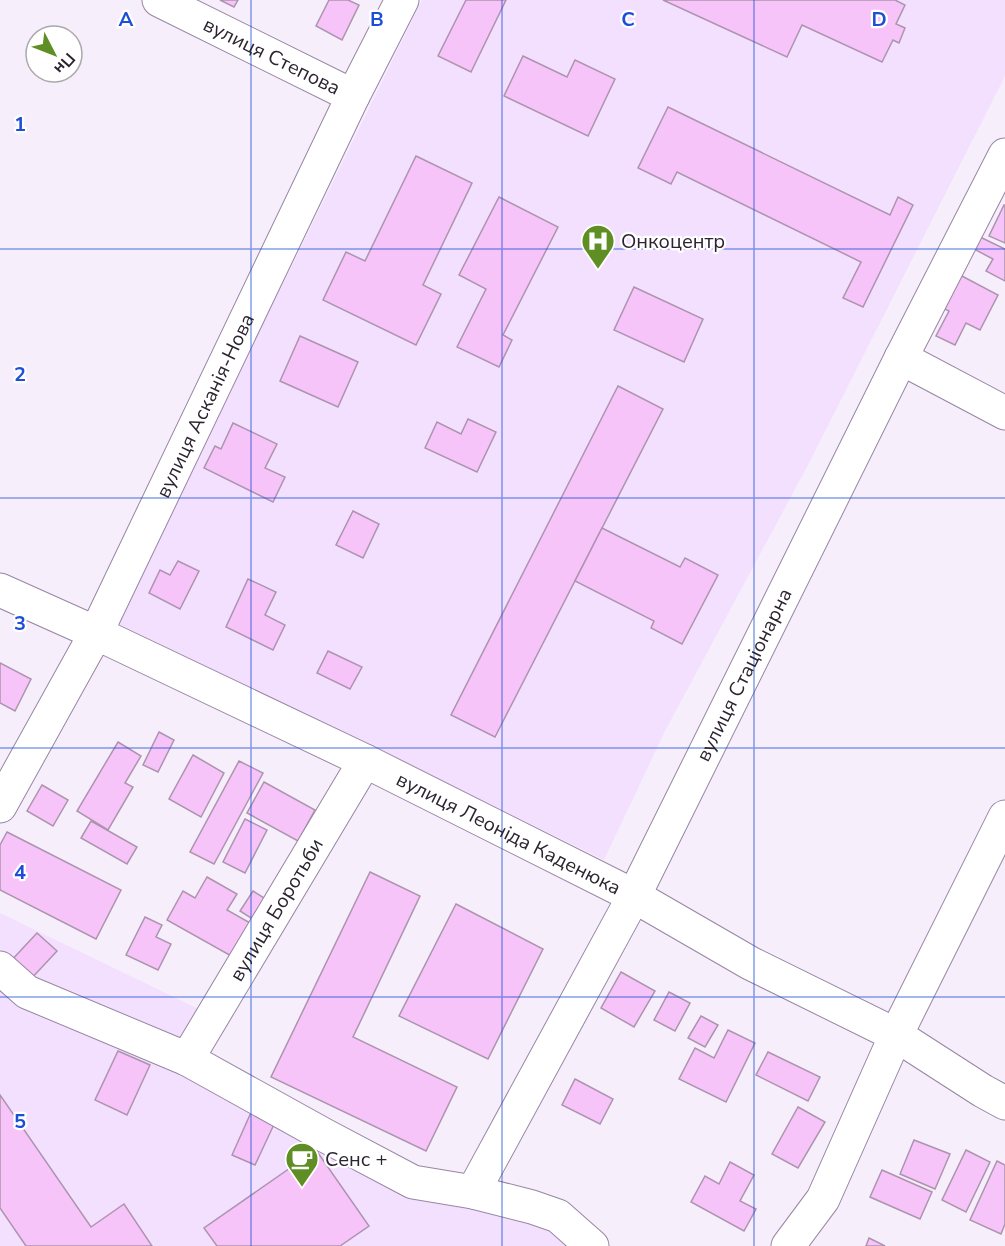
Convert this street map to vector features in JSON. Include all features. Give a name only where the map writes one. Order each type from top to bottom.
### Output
[{"type":"street","name":"вулиця Степова","points":[[159,0],[353,96]]},
{"type":"street","name":"вулиця Асканія-Нова","points":[[0,806],[96,633],[353,96],[402,0]]},
{"type":"street","name":"вулиця Стаціонарна","points":[[473,1192],[634,896],[901,357],[1005,155]]},
{"type":"street","points":[[901,357],[1005,413]]},
{"type":"street","name":"вулиця Леоніда Каденюка","points":[[0,590],[365,761],[634,896],[750,963],[896,1035],[982,1091],[1005,1103]]},
{"type":"street","name":"вулиця Боротьби","points":[[187,1059],[365,761]]},
{"type":"street","points":[[788,1246],[823,1199],[896,1035],[1005,817]]},
{"type":"street","points":[[0,968],[27,993],[187,1059],[413,1182],[473,1192],[558,1216],[592,1246]]},
{"type":"shaded area","name":"Онкоцентр","points":[[422,0],[1005,0],[1005,76],[808,465],[665,731],[604,860],[117,623]]},
{"type":"shaded area","points":[[0,913],[207,1013],[177,1065],[241,1098],[533,1214],[570,1246],[0,1246]]},
{"type":"building","points":[[220,0],[238,0],[234,7]]},
{"type":"building","points":[[329,0],[348,0],[359,5],[342,40],[316,26]]},
{"type":"building","points":[[466,0],[506,0],[471,72],[438,56]]},
{"type":"building","points":[[663,0],[895,0],[905,5],[896,24],[905,28],[899,43],[893,40],[882,62],[802,25],[787,57]]},
{"type":"building","points":[[523,56],[567,77],[575,60],[615,79],[588,136],[504,96]]},
{"type":"building","points":[[668,107],[890,215],[898,197],[913,205],[863,307],[843,298],[861,262],[677,172],[671,184],[638,168]]},
{"type":"building","points":[[416,156],[472,183],[423,285],[441,294],[416,345],[323,300],[346,252],[365,261]]},
{"type":"building","points":[[499,197],[558,227],[503,335],[512,340],[499,367],[457,347],[486,289],[459,275]]},
{"type":"building","points":[[1005,205],[1005,243],[989,236]]},
{"type":"building","points":[[978,236],[1005,249],[1005,281],[986,271],[993,259],[972,248]]},
{"type":"building","points":[[960,275],[998,295],[980,330],[966,323],[955,345],[936,336],[949,311],[943,308]]},
{"type":"building","points":[[634,287],[703,319],[684,362],[614,330]]},
{"type":"building","points":[[300,336],[358,362],[338,407],[280,381]]},
{"type":"building","points":[[618,386],[663,409],[495,737],[451,715]]},
{"type":"building","points":[[468,419],[496,432],[477,472],[425,448],[437,422],[461,434]]},
{"type":"building","points":[[233,423],[277,444],[265,468],[285,477],[273,502],[204,468],[215,446],[221,449]]},
{"type":"building","points":[[353,511],[379,524],[363,558],[336,545]]},
{"type":"building","points":[[602,528],[680,567],[685,558],[718,575],[682,644],[651,628],[654,621],[575,581]]},
{"type":"building","points":[[178,561],[199,571],[180,609],[149,593],[160,570],[170,575]]},
{"type":"building","points":[[248,579],[276,592],[265,615],[285,625],[273,650],[226,627]]},
{"type":"building","points":[[328,651],[362,667],[350,689],[317,673]]},
{"type":"building","points":[[0,663],[31,679],[15,711],[0,703]]},
{"type":"building","points":[[159,732],[174,740],[158,772],[143,765]]},
{"type":"building","points":[[118,742],[141,756],[125,783],[133,787],[108,830],[77,811]]},
{"type":"building","points":[[193,755],[224,773],[201,817],[169,799]]},
{"type":"building","points":[[239,761],[263,773],[214,864],[190,852]]},
{"type":"building","points":[[264,782],[315,810],[298,841],[247,813]]},
{"type":"building","points":[[42,785],[68,800],[53,826],[27,811]]},
{"type":"building","points":[[245,819],[267,830],[245,873],[223,862]]},
{"type":"building","points":[[91,821],[137,847],[127,864],[81,838]]},
{"type":"building","points":[[7,832],[121,890],[96,939],[0,890],[0,845]]},
{"type":"building","points":[[370,872],[420,896],[353,1037],[457,1087],[426,1151],[271,1077]]},
{"type":"building","points":[[207,877],[237,894],[227,910],[252,924],[233,957],[167,920],[183,891],[195,898]]},
{"type":"building","points":[[253,891],[272,903],[259,923],[240,911]]},
{"type":"building","points":[[456,904],[543,949],[488,1059],[399,1016]]},
{"type":"building","points":[[145,917],[162,925],[156,937],[171,944],[158,970],[126,955]]},
{"type":"building","points":[[37,933],[57,951],[29,981],[9,963]]},
{"type":"building","points":[[621,972],[655,991],[634,1027],[601,1008]]},
{"type":"building","points":[[669,992],[690,1003],[675,1031],[654,1020]]},
{"type":"building","points":[[701,1016],[718,1025],[705,1047],[688,1038]]},
{"type":"building","points":[[728,1030],[755,1043],[726,1102],[679,1079],[695,1048],[714,1058]]},
{"type":"building","points":[[118,1051],[150,1065],[127,1115],[95,1100]]},
{"type":"building","points":[[768,1052],[820,1077],[808,1101],[756,1075]]},
{"type":"building","points":[[575,1079],[613,1099],[600,1124],[562,1105]]},
{"type":"building","points":[[0,1095],[91,1227],[124,1204],[152,1246],[26,1246],[0,1208]]},
{"type":"building","points":[[798,1107],[825,1122],[798,1168],[772,1154]]},
{"type":"building","points":[[253,1108],[277,1118],[255,1165],[232,1155]]},
{"type":"building","points":[[914,1140],[950,1154],[935,1189],[900,1174]]},
{"type":"building","name":"Сенс +","points":[[316,1150],[369,1226],[340,1246],[217,1246],[204,1228]]},
{"type":"building","points":[[966,1150],[990,1162],[966,1212],[942,1200]]},
{"type":"building","points":[[997,1161],[1005,1165],[1005,1224],[1001,1234],[970,1220]]},
{"type":"building","points":[[730,1162],[754,1175],[740,1201],[756,1209],[744,1231],[691,1202],[705,1176],[719,1184]]},
{"type":"building","points":[[882,1170],[932,1192],[920,1219],[870,1197]]},
{"type":"building","points":[[869,1238],[885,1246],[866,1246]]},
{"type":"place","name":"Онкоцентр","points":[[598,270]]},
{"type":"place","name":"Сенс +","points":[[302,1188]]}]
